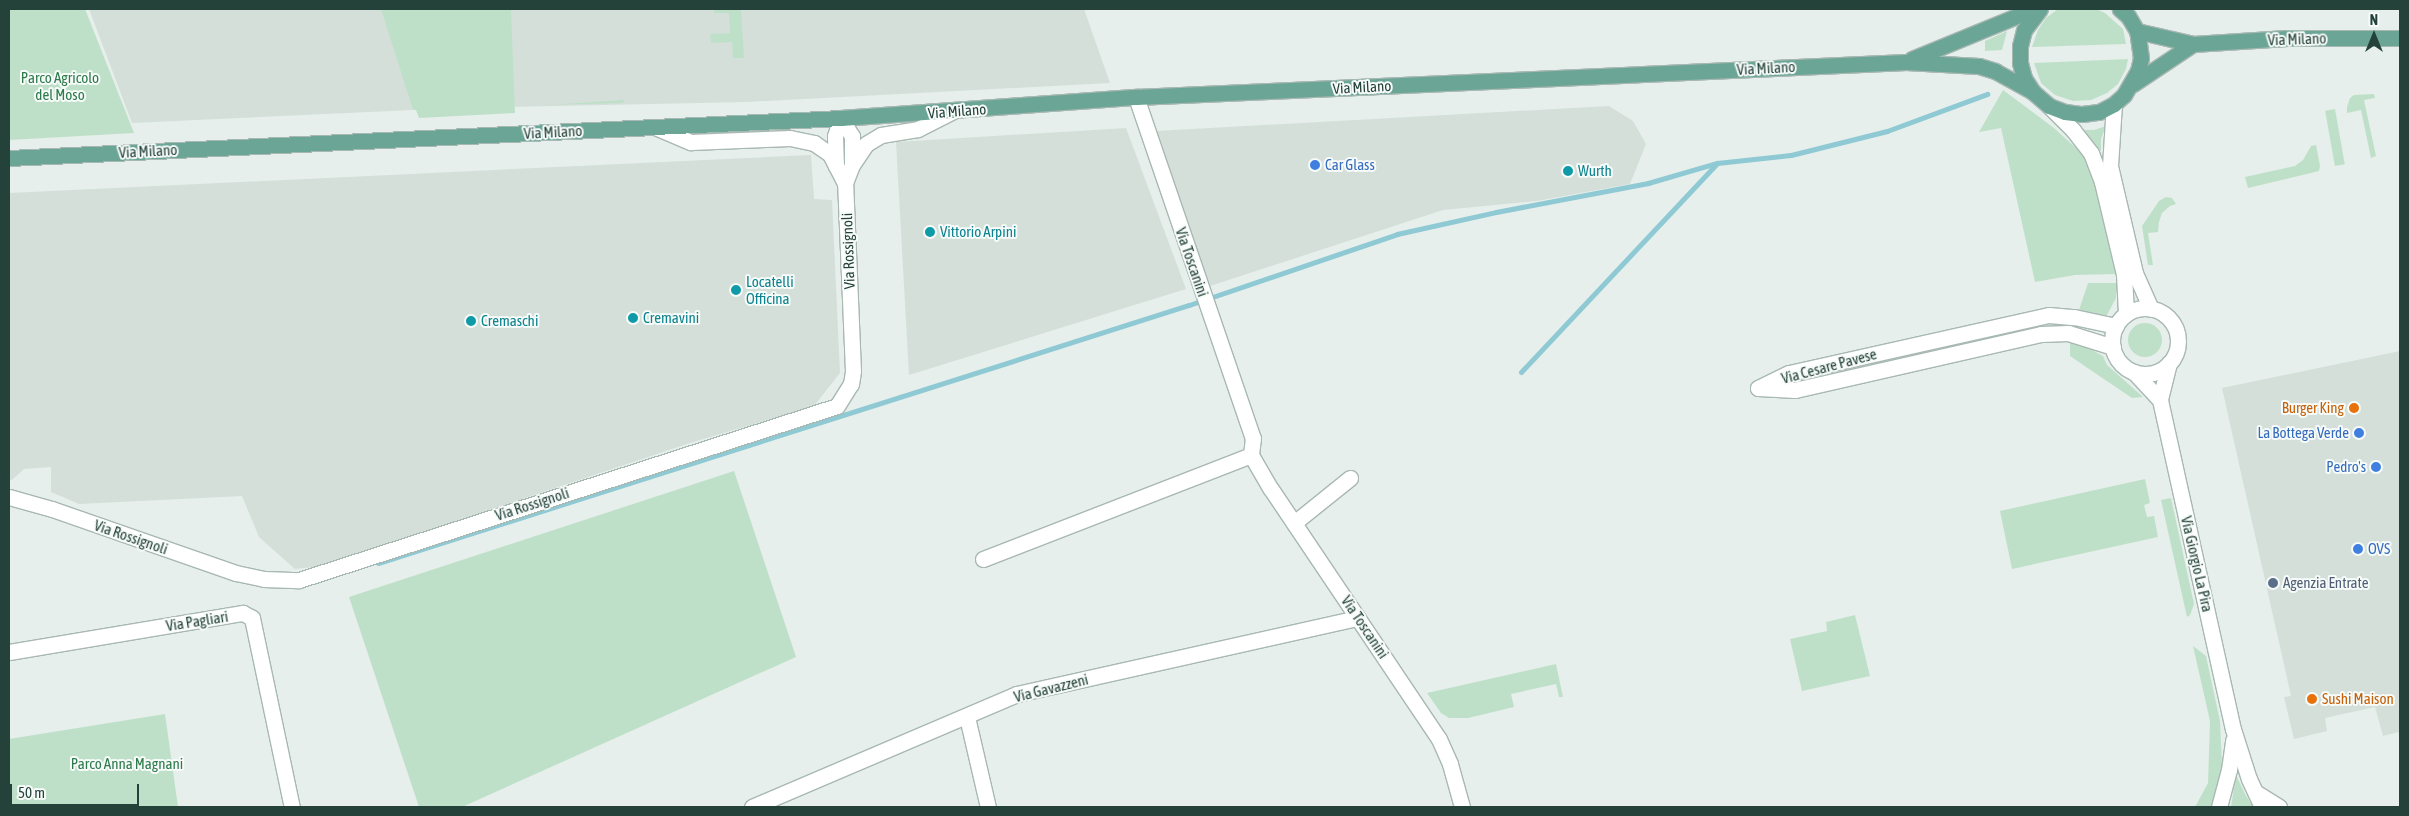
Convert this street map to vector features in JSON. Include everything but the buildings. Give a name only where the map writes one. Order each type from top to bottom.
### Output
[{"type":"main road","name":"Via Milano","points":[[1906,62],[2034,9]]},
{"type":"main road","name":"Via Milano","points":[[2033,92],[2022,70],[2020,46],[2024,30],[2040,9]]},
{"type":"main road","name":"Via Milano","points":[[2126,11],[2137,31],[2141,58],[2133,84]]},
{"type":"main road","name":"Via Milano","points":[[2137,31],[2193,44],[2288,38],[2400,38]]},
{"type":"main road","name":"Via Milano","points":[[9,158],[841,118],[1136,97],[1906,62],[1978,66],[1995,70],[2033,92],[2049,106],[2065,112],[2082,114],[2098,112],[2114,104],[2133,84],[2193,44]]},
{"type":"street","name":"Via Toscanini","points":[[1136,97],[1253,438],[1251,455],[1294,523],[1439,738],[1450,764],[1462,807]]},
{"type":"street","points":[[2114,104],[2110,166],[2135,273],[2151,309]]},
{"type":"street","points":[[2049,106],[2073,130],[2091,154],[2102,182],[2124,274],[2126,314]]},
{"type":"street","points":[[845,182],[852,165],[866,144],[881,135],[918,129],[953,111]]},
{"type":"street","points":[[841,118],[852,136],[852,165]]},
{"type":"street","points":[[837,169],[835,136],[841,118]]},
{"type":"street","points":[[655,127],[691,142],[790,138],[814,143],[830,154],[845,182]]},
{"type":"street","name":"Via Rossignoli","points":[[9,498],[52,509],[236,574],[264,580],[299,580],[837,406],[851,384],[853,371],[845,182]]},
{"type":"street","points":[[2134,372],[2153,373],[2170,363],[2178,343],[2176,329],[2166,315],[2151,309],[2134,310],[2126,314],[2116,326],[2112,336],[2113,346],[2120,362],[2134,372],[2160,400]]},
{"type":"street","name":"Via Cesare Pavese","points":[[2113,346],[2068,333],[2042,334],[1795,390],[1758,388],[1789,373],[2050,315],[2074,317],[2116,326]]},
{"type":"street","points":[[1953,336],[1956,354]]},
{"type":"street","name":"Via Cesare Pavese","points":[[1896,348],[1900,367]]},
{"type":"street","name":"Via Giorgio La Pira","points":[[2170,363],[2160,400],[2233,729]]},
{"type":"street","points":[[983,559],[1251,455]]},
{"type":"street","points":[[1294,523],[1350,478]]},
{"type":"street","name":"Via Pagliari","points":[[9,652],[243,613],[252,618],[292,807]]},
{"type":"street","name":"Via Gavazzeni","points":[[757,806],[968,717],[1017,694],[1358,618]]},
{"type":"street","points":[[968,717],[988,807]]},
{"type":"street","points":[[2233,729],[2249,779],[2262,807]]},
{"type":"street","points":[[2222,805],[2231,756],[2233,729]]},
{"type":"street","points":[[2257,793],[2279,807]]},
{"type":"shaded area","points":[[89,9],[385,9],[413,110],[132,123]]},
{"type":"shaded area","points":[[501,9],[1084,9],[1110,83],[746,102],[506,107]]},
{"type":"shaded area","points":[[1609,106],[1633,121],[1646,144],[1630,184],[1537,201],[1443,210],[1207,287],[1156,131]]},
{"type":"shaded area","points":[[1126,128],[1186,289],[909,375],[896,142]]},
{"type":"shaded area","points":[[811,155],[814,199],[832,200],[840,373],[814,406],[690,443],[322,566],[295,569],[259,537],[242,496],[79,504],[51,492],[51,467],[24,469],[12,480],[9,480],[9,193]]},
{"type":"shaded area","points":[[2400,351],[2400,735],[2399,732],[2383,736],[2375,707],[2325,718],[2327,731],[2294,739],[2284,697],[2291,696],[2222,388]]},
{"type":"green space","name":"Parco Agricolo del Moso","points":[[9,9],[85,9],[134,133],[9,140]]},
{"type":"green space","points":[[381,9],[511,9],[515,113],[419,118],[416,110],[413,110]]},
{"type":"green space","points":[[714,9],[741,9],[744,58],[733,58],[732,42],[711,43],[710,34],[730,33],[729,13],[714,13]]},
{"type":"green space","points":[[2058,9],[2096,9],[2105,13],[2123,29],[2126,44],[2032,47],[2038,30],[2046,18]]},
{"type":"green space","points":[[2007,31],[2002,50],[1985,51],[1985,41]]},
{"type":"green space","points":[[2128,59],[2126,69],[2118,84],[2107,93],[2091,100],[2073,101],[2055,95],[2041,83],[2034,63]]},
{"type":"green space","points":[[2003,90],[2054,128],[2087,158],[2094,175],[2116,274],[2075,275],[2035,282],[2001,128],[1979,132]]},
{"type":"green space","points":[[2374,94],[2375,98],[2364,100],[2376,156],[2371,158],[2361,110],[2347,113],[2347,107],[2350,98],[2354,95]]},
{"type":"green space","points":[[623,100],[625,101],[622,103],[549,105]]},
{"type":"green space","points":[[2335,109],[2345,164],[2335,166],[2325,111]]},
{"type":"green space","points":[[2106,126],[2101,139],[2101,151],[2082,130],[2094,130]]},
{"type":"green space","points":[[2316,145],[2320,166],[2319,171],[2248,188],[2245,177],[2295,166],[2303,160],[2311,146]]},
{"type":"green space","points":[[2166,197],[2172,198],[2176,204],[2170,206],[2162,213],[2158,232],[2148,233],[2153,265],[2148,265],[2142,226],[2159,201]]},
{"type":"green space","points":[[2088,283],[2117,283],[2116,298],[2107,315],[2092,315],[2079,310]]},
{"type":"green space","points":[[2145,323],[2152,324],[2157,328],[2161,333],[2161,347],[2157,352],[2152,356],[2145,357],[2138,356],[2133,352],[2129,347],[2128,340],[2129,333],[2133,328],[2138,324]]},
{"type":"green space","points":[[2070,343],[2083,345],[2103,356],[2107,365],[2143,397],[2132,398],[2070,356]]},
{"type":"green space","points":[[734,471],[796,657],[462,807],[419,807],[349,597]]},
{"type":"green space","points":[[2145,479],[2150,503],[2144,505],[2147,517],[2154,516],[2158,537],[2012,569],[2000,511]]},
{"type":"green space","points":[[2171,498],[2194,604],[2190,615],[2187,617],[2161,500]]},
{"type":"green space","points":[[1855,615],[1870,676],[1802,691],[1790,639],[1827,631],[1826,622]]},
{"type":"green space","points":[[2193,646],[2206,656],[2220,721],[2222,765],[2215,807],[2195,807],[2208,783],[2210,721]]},
{"type":"green space","points":[[1556,664],[1563,697],[1559,697],[1556,684],[1511,694],[1514,707],[1468,718],[1449,718],[1441,713],[1427,693]]},
{"type":"green space","name":"Parco Anna Magnani","points":[[165,714],[178,807],[9,807],[9,739]]},
{"type":"green space","points":[[2236,775],[2245,794],[2253,807],[2231,807]]},
{"type":"waterway","points":[[378,563],[1189,305],[1397,234],[1496,212],[1648,183],[1717,163],[1791,155],[1887,131],[1987,94]]},
{"type":"waterway","points":[[1521,372],[1716,164]]},
{"type":"place","name":"Car Glass","points":[[1315,165]]},
{"type":"place","name":"Wurth","points":[[1568,171]]},
{"type":"place","name":"Vittorio Arpini","points":[[930,232]]},
{"type":"place","name":"Locatelli Officina","points":[[736,290]]},
{"type":"place","name":"Cremavini","points":[[633,318]]},
{"type":"place","name":"Cremaschi","points":[[471,321]]},
{"type":"place","name":"Burger King","points":[[2354,408]]},
{"type":"place","name":"La Bottega Verde","points":[[2359,433]]},
{"type":"place","name":"Pedro's","points":[[2376,467]]},
{"type":"place","name":"OVS","points":[[2358,549]]},
{"type":"place","name":"Agenzia Entrate","points":[[2273,583]]},
{"type":"place","name":"Sushi Maison","points":[[2312,699]]}]
